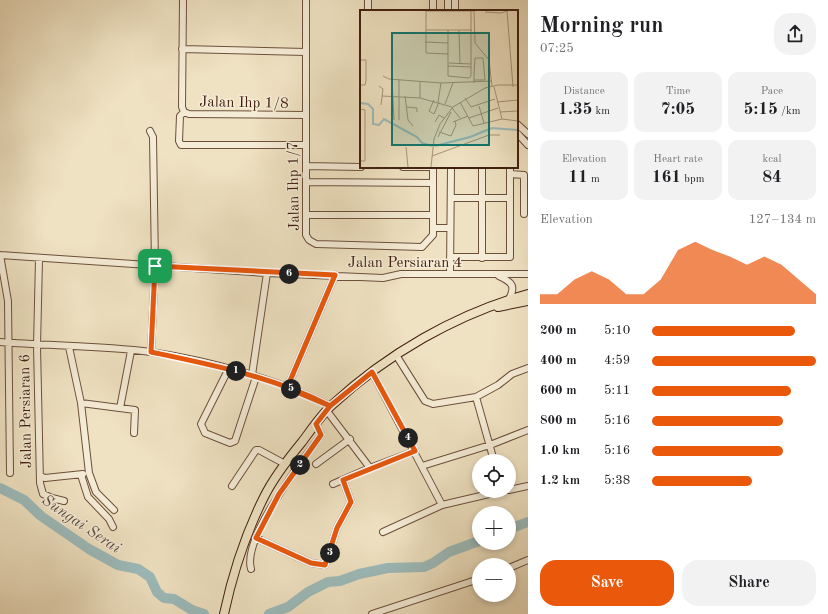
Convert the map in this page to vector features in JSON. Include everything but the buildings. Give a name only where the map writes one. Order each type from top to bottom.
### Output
[{"type":"main road","points":[[225,611],[232,577],[246,538],[265,496],[285,464],[329,409],[372,372],[428,335],[509,299],[528,294]]},
{"type":"main road","points":[[489,308],[528,301]]},
{"type":"street","points":[[183,0],[182,107],[184,112],[180,116],[179,141],[181,145],[306,145]]},
{"type":"street","name":"Jalan Ihp 1/7","points":[[306,0],[306,235],[309,240],[316,244],[422,247],[433,235],[433,228]]},
{"type":"street","points":[[182,49],[306,52]]},
{"type":"street","name":"Jalan Ihp 1/8","points":[[184,112],[189,114],[306,115]]},
{"type":"street","points":[[518,125],[528,134]]},
{"type":"street","points":[[150,132],[153,136],[155,266],[151,352]]},
{"type":"street","points":[[518,134],[528,145]]},
{"type":"street","points":[[306,166],[360,166]]},
{"type":"street","points":[[433,168],[433,228],[450,228]]},
{"type":"street","points":[[450,274],[451,168]]},
{"type":"street","points":[[482,168],[482,258]]},
{"type":"street","points":[[450,257],[510,257],[510,168]]},
{"type":"street","points":[[510,174],[524,175],[526,214],[511,214]]},
{"type":"street","points":[[306,182],[433,183]]},
{"type":"street","points":[[451,198],[510,198]]},
{"type":"street","points":[[306,214],[433,214]]},
{"type":"street","points":[[0,255],[8,301],[7,343],[10,474]]},
{"type":"street","name":"Jalan Persiaran 4","points":[[0,255],[39,259],[267,273],[382,278],[402,274],[498,276],[528,274]]},
{"type":"street","name":"Jalan Persiaran 6","points":[[39,259],[37,346],[40,476],[43,494],[64,501]]},
{"type":"street","points":[[229,368],[201,424],[205,434],[230,443],[234,441],[254,376],[267,273]]},
{"type":"street","points":[[287,388],[335,275]]},
{"type":"street","points":[[498,276],[511,282],[513,286],[509,299]]},
{"type":"street","points":[[0,342],[37,346],[151,352],[229,368],[254,376],[287,388],[329,409],[370,468]]},
{"type":"street","points":[[69,347],[82,403],[89,473],[96,492],[114,510]]},
{"type":"street","points":[[120,408],[131,351]]},
{"type":"street","points":[[396,355],[427,403],[448,402],[476,397],[498,385],[512,374],[528,368]]},
{"type":"street","points":[[372,372],[415,451],[442,505]]},
{"type":"street","points":[[476,397],[492,454]]},
{"type":"street","points":[[82,403],[134,410],[134,432]]},
{"type":"street","points":[[251,569],[250,561],[256,538],[279,494],[321,435],[316,424]]},
{"type":"street","points":[[422,466],[528,430]]},
{"type":"street","points":[[316,464],[350,440]]},
{"type":"street","points":[[232,486],[256,450],[259,450],[285,464]]},
{"type":"street","points":[[333,484],[415,451]]},
{"type":"street","points":[[40,476],[45,478],[89,473]]},
{"type":"street","points":[[81,475],[88,497],[109,519],[113,527]]},
{"type":"street","points":[[256,538],[311,563],[325,565],[337,528],[351,502],[343,480]]},
{"type":"street","points":[[516,489],[528,486]]},
{"type":"street","points":[[382,532],[442,505],[472,498]]},
{"type":"street","points":[[516,565],[528,560]]},
{"type":"street","points":[[372,614],[472,581]]},
{"type":"waterway","name":"Sungai Serai","points":[[0,488],[24,500],[41,516],[89,549],[118,565],[138,569],[150,577],[157,592],[164,598],[174,599],[192,610],[204,614]]},
{"type":"waterway","name":"Sungai Serai","points":[[516,526],[528,522]]},
{"type":"waterway","name":"Sungai Serai","points":[[269,614],[288,607],[308,592],[328,582],[340,581],[359,574],[388,568],[424,567],[433,563],[449,552],[472,544]]},
{"type":"route","points":[[155,266],[151,352],[229,368],[287,388],[330,406],[316,424],[321,432],[321,435],[279,494],[256,538],[311,563],[321,566],[325,565],[337,528],[351,502],[351,498],[343,480],[415,451],[372,372],[330,406],[317,400],[287,388],[335,275],[267,273],[155,266]]}]
